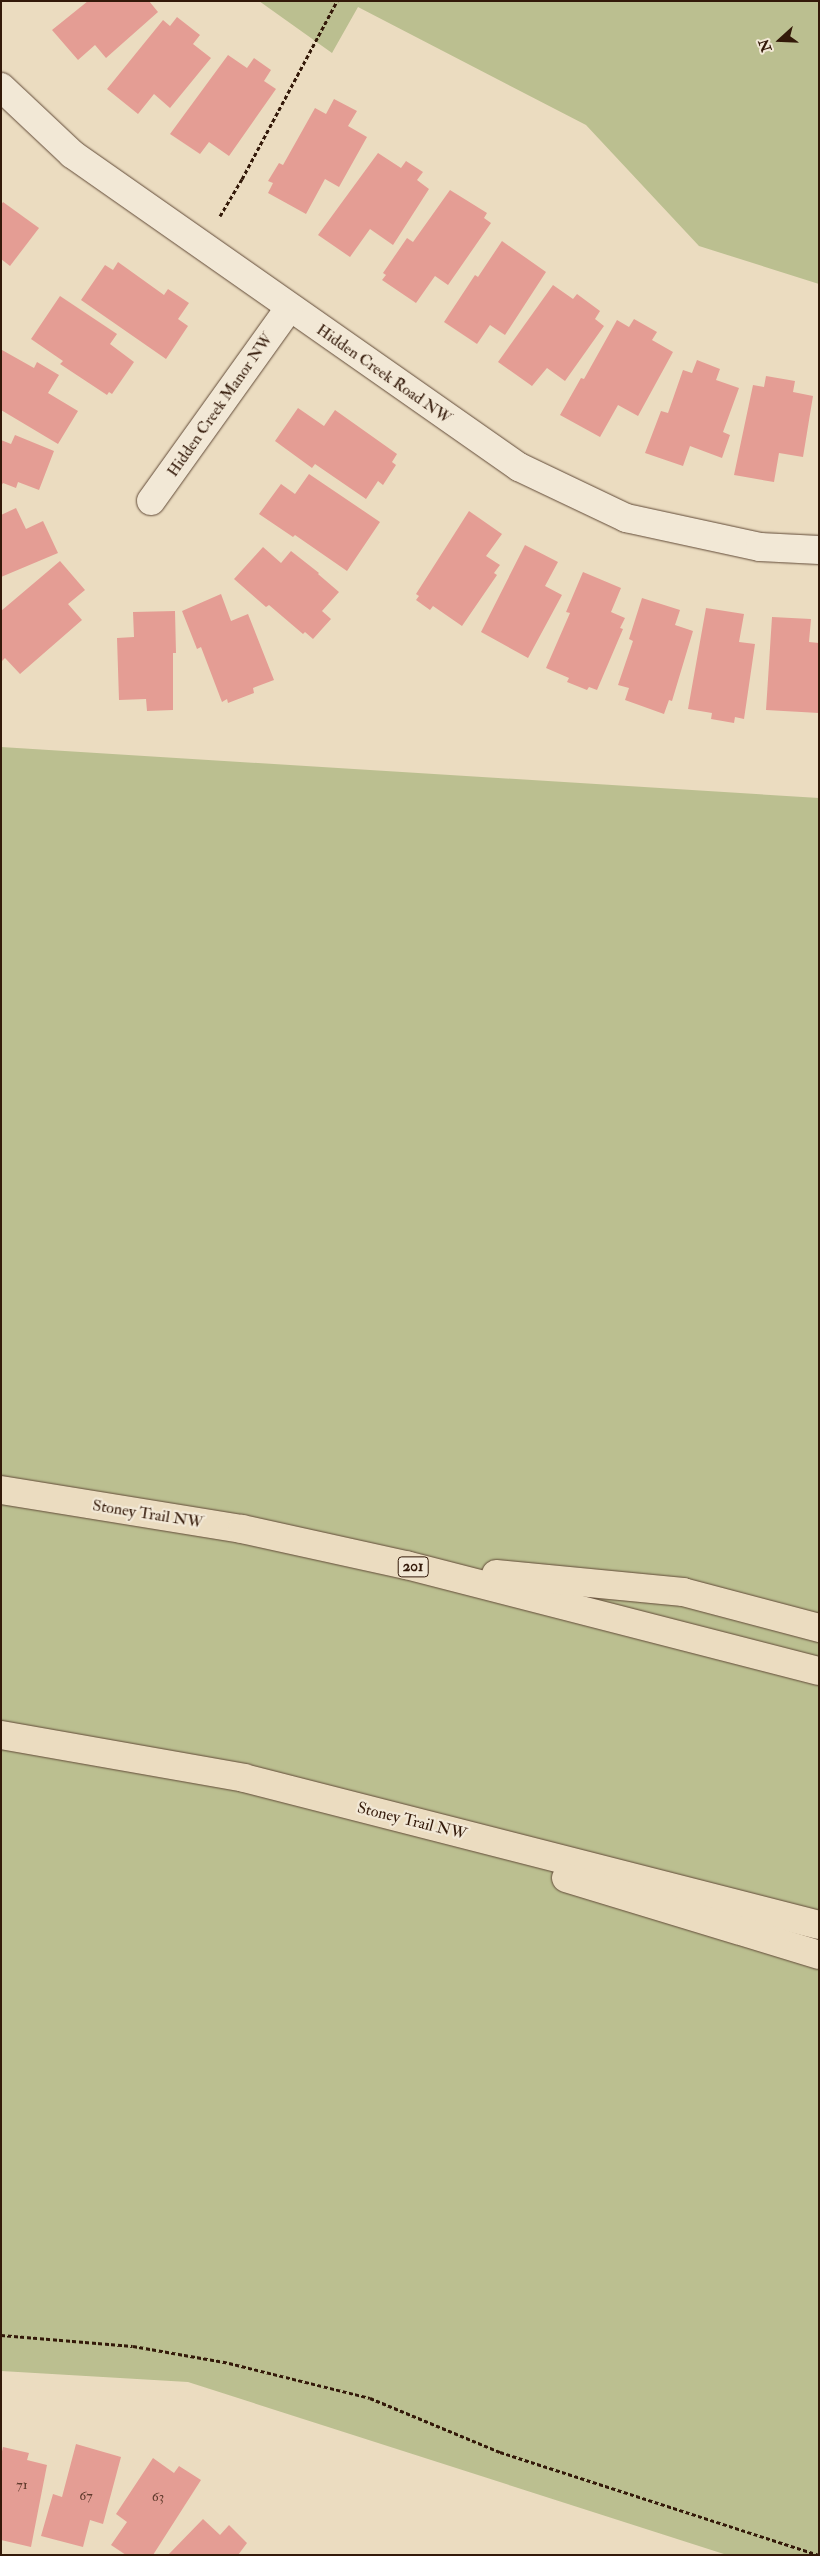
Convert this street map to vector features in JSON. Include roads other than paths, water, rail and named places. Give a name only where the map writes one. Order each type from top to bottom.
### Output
[{"type":"highway","name":"Stoney Trail NW","points":[[1,1490],[242,1529],[406,1565],[819,1671]]},
{"type":"highway","points":[[406,1565],[683,1592],[819,1628]]},
{"type":"highway","name":"Stoney Trail NW","points":[[1,1735],[244,1778],[819,1924]]},
{"type":"highway","points":[[294,1790],[457,1845],[819,1955]]},
{"type":"street","name":"Hidden Creek Road NW","points":[[1,87],[72,154],[203,245],[289,308],[519,467],[626,518],[760,547],[819,550]]},
{"type":"street","name":"Hidden Creek Manor NW","points":[[152,501],[289,308]]}]
